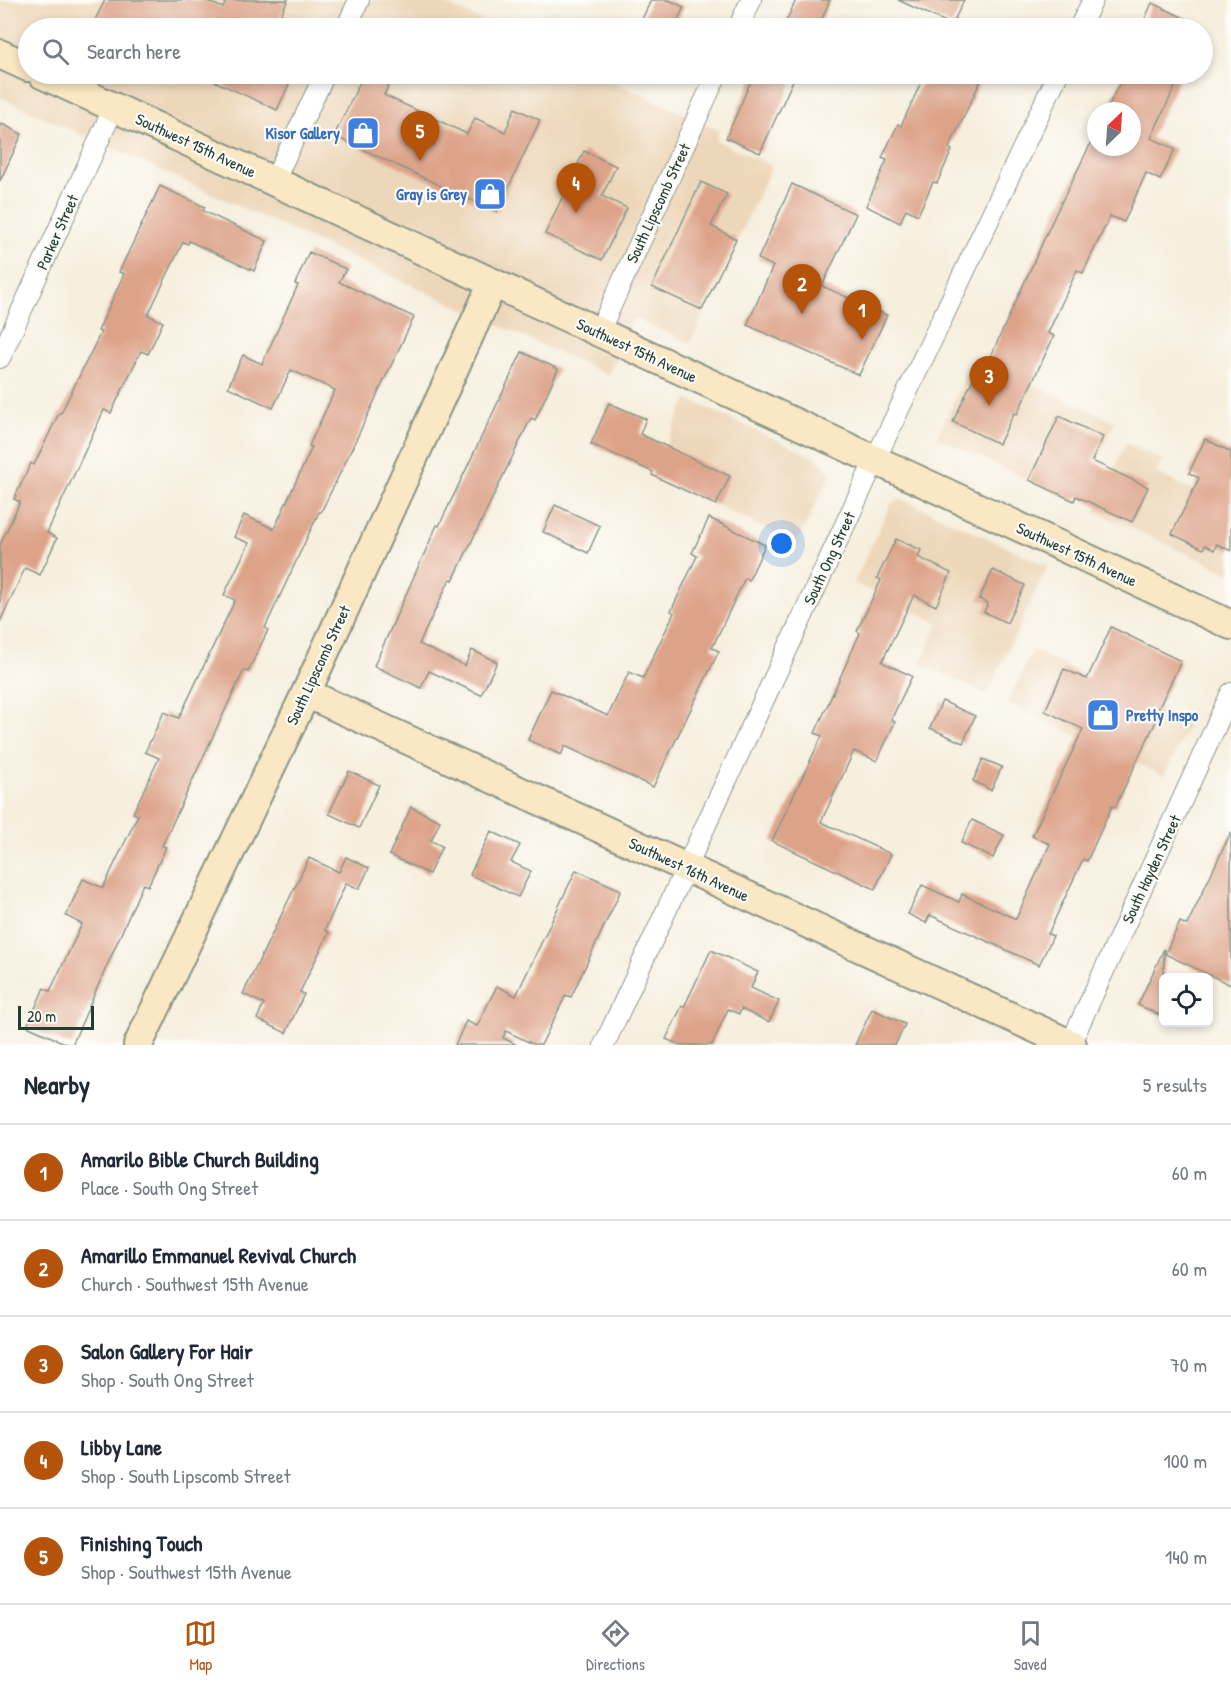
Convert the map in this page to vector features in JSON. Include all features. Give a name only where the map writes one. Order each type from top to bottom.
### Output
[{"type":"street","points":[[351,18],[359,0]]},
{"type":"street","points":[[743,18],[751,0]]},
{"type":"street","points":[[1084,18],[1093,0]]},
{"type":"street","points":[[0,54],[18,62]]},
{"type":"street","name":"Southwest 15th Avenue","points":[[64,84],[1231,625]]},
{"type":"street","points":[[274,181],[320,84]]},
{"type":"street","name":"South Lipscomb Street","points":[[599,332],[712,84]]},
{"type":"street","name":"South Ong Street","points":[[604,1045],[874,460],[1053,84]]},
{"type":"street","name":"Parker Street","points":[[0,358],[114,107]]},
{"type":"street","name":"South Lipscomb Street","points":[[138,1045],[306,693],[493,283]]},
{"type":"street","name":"Southwest 16th Avenue","points":[[306,693],[1071,1045]]},
{"type":"street","name":"South Hayden Street","points":[[1071,1045],[1231,693]]},
{"type":"shaded area","points":[[0,0],[436,0],[476,18],[18,18],[18,84],[618,84],[719,130],[716,140],[772,166],[690,343],[634,318],[608,375],[0,97]]},
{"type":"shaded area","points":[[974,357],[1115,422],[1077,503],[937,437]]},
{"type":"shaded area","points":[[687,399],[816,458],[831,473],[797,543],[652,475]]},
{"type":"shaded area","points":[[1126,443],[1163,460],[1156,473],[1231,509],[1231,574],[1095,511]]},
{"type":"shaded area","points":[[902,499],[1048,566],[987,694],[920,663],[939,623],[854,583],[891,503]]},
{"type":"shaded area","points":[[1033,650],[1189,725],[1164,776],[1007,703]]},
{"type":"building","points":[[105,0],[205,0],[223,8],[227,0],[288,0],[279,18],[96,18]]},
{"type":"building","points":[[651,0],[669,0],[684,7],[679,18],[643,18]]},
{"type":"building","points":[[796,0],[830,0],[822,18],[788,18]]},
{"type":"building","points":[[898,0],[964,0],[955,18],[937,18]]},
{"type":"building","points":[[1152,3],[1184,18],[1145,18]]},
{"type":"building","points":[[221,84],[289,84],[277,110]]},
{"type":"building","points":[[359,84],[389,84],[384,95],[467,134],[475,118],[505,132],[515,108],[540,120],[497,212],[334,136]]},
{"type":"building","points":[[750,84],[791,84],[760,153],[726,138]]},
{"type":"building","points":[[920,84],[979,84],[949,148],[952,150],[937,183],[933,182],[918,215],[906,209],[900,223],[866,206],[887,160],[882,158],[898,124],[901,126]]},
{"type":"building","points":[[1119,84],[1176,84],[1151,138],[1175,149],[1160,180],[1146,173],[1124,222],[1110,216],[1083,273],[1077,270],[1048,333],[1054,336],[1017,414],[1014,413],[999,444],[953,422],[979,366],[985,369],[1055,215],[1087,151],[1087,156],[1141,156],[1141,102],[1110,102]]},
{"type":"building","points":[[0,123],[22,134],[0,181]]},
{"type":"building","points":[[584,151],[616,166],[602,196],[627,208],[602,260],[545,234]]},
{"type":"building","points":[[701,182],[727,194],[711,226],[736,239],[702,310],[652,287]]},
{"type":"building","points":[[792,184],[856,214],[822,286],[887,315],[859,375],[747,325],[773,266],[758,259]]},
{"type":"building","points":[[160,186],[205,207],[203,211],[267,241],[254,271],[189,241],[188,244],[183,242],[148,315],[163,322],[148,354],[141,351],[111,413],[104,410],[47,533],[57,538],[40,575],[25,568],[0,622],[0,545],[20,502],[14,499],[31,463],[34,465],[101,332],[98,331],[124,274],[119,272]]},
{"type":"building","points":[[309,252],[346,269],[339,282],[414,317],[345,463],[319,512],[265,628],[268,630],[248,672],[244,670],[220,721],[162,846],[166,847],[148,886],[143,884],[72,1045],[69,1045],[27,1026],[44,988],[50,991],[82,924],[66,916],[83,879],[103,888],[138,815],[133,813],[159,758],[145,752],[164,712],[179,718],[235,600],[224,595],[249,543],[234,537],[244,515],[274,529],[312,447],[309,446],[335,390],[291,370],[273,408],[228,387],[243,355],[262,364],[298,285],[295,284]]},
{"type":"building","points":[[522,352],[558,369],[535,420],[531,418],[453,580],[450,579],[419,644],[465,666],[472,650],[497,662],[481,695],[429,671],[421,688],[374,666],[437,525],[439,526]]},
{"type":"building","points":[[609,403],[646,419],[640,434],[730,476],[716,505],[652,475],[653,472],[591,444]]},
{"type":"building","points":[[1059,416],[1103,437],[1092,461],[1148,487],[1132,522],[1076,496],[1074,501],[1029,480]]},
{"type":"building","points":[[1205,439],[1231,452],[1231,551],[1217,544],[1214,550],[1205,545],[1203,549],[1172,534],[1199,478],[1189,473]]},
{"type":"building","points":[[555,505],[600,526],[588,553],[543,532]]},
{"type":"building","points":[[709,518],[765,545],[749,580],[745,578],[712,648],[719,651],[653,787],[565,746],[561,755],[528,740],[551,690],[608,716],[629,672],[643,678],[674,613],[671,611],[697,556],[692,553]]},
{"type":"building","points":[[896,539],[921,550],[918,557],[951,573],[936,606],[914,595],[882,662],[912,676],[891,720],[895,722],[877,761],[854,751],[821,822],[891,854],[875,889],[772,841],[822,736],[815,733],[860,633],[857,631],[881,580],[877,578]]},
{"type":"building","points":[[993,570],[1025,585],[1007,623],[984,612],[988,603],[979,599]]},
{"type":"building","points":[[1111,627],[1181,661],[1157,712],[1160,713],[1115,807],[1112,806],[1087,861],[1083,859],[1048,934],[1053,936],[1039,965],[930,915],[926,923],[908,914],[922,885],[959,902],[962,894],[1016,919],[1050,844],[1032,836],[1083,729],[1045,711],[1064,669],[1087,679]]},
{"type":"building","points":[[942,701],[975,716],[963,743],[930,728]]},
{"type":"building","points":[[983,759],[1002,767],[991,790],[973,781]]},
{"type":"building","points":[[349,771],[379,785],[359,828],[329,814]]},
{"type":"building","points":[[411,807],[440,821],[431,841],[442,846],[429,874],[389,855]]},
{"type":"building","points":[[972,820],[1004,835],[993,858],[961,843]]},
{"type":"building","points":[[491,831],[520,845],[511,862],[531,871],[518,897],[470,875]]},
{"type":"building","points":[[1231,832],[1231,985],[1213,977],[1213,973],[1205,973],[1165,954],[1180,922],[1187,925]]},
{"type":"building","points":[[346,857],[369,868],[359,889],[346,883],[325,930],[329,932],[300,992],[304,994],[286,1033],[257,1019],[264,1004],[243,994],[309,858],[339,872]]},
{"type":"building","points":[[576,870],[621,890],[571,997],[566,995],[541,1045],[535,1045],[506,1031],[503,1038],[517,1045],[455,1045],[466,1021],[477,1026],[497,986],[516,996]]},
{"type":"building","points":[[1164,949],[1164,973],[1159,973],[1159,1015],[1138,1005]]},
{"type":"building","points":[[711,950],[758,972],[751,988],[779,1001],[769,1022],[741,1009],[739,1014],[728,1009],[712,1045],[680,1045],[666,1039]]},
{"type":"building","points":[[872,1009],[905,1024],[895,1045],[855,1045]]},
{"type":"place","name":"Kisor Gallery","points":[[363,133]]},
{"type":"place","name":"Finishing Touch","points":[[420,161]]},
{"type":"place","name":"Gray is Grey","points":[[490,194]]},
{"type":"place","name":"Libby Lane","points":[[576,213]]},
{"type":"place","name":"Amarillo Emmanuel Revival Church","points":[[802,314]]},
{"type":"place","name":"Amarilo Bible Church Building","points":[[862,340]]},
{"type":"place","name":"Salon Gallery For Hair","points":[[989,406]]},
{"type":"place","name":"Pretty Inspo","points":[[1103,715]]}]
